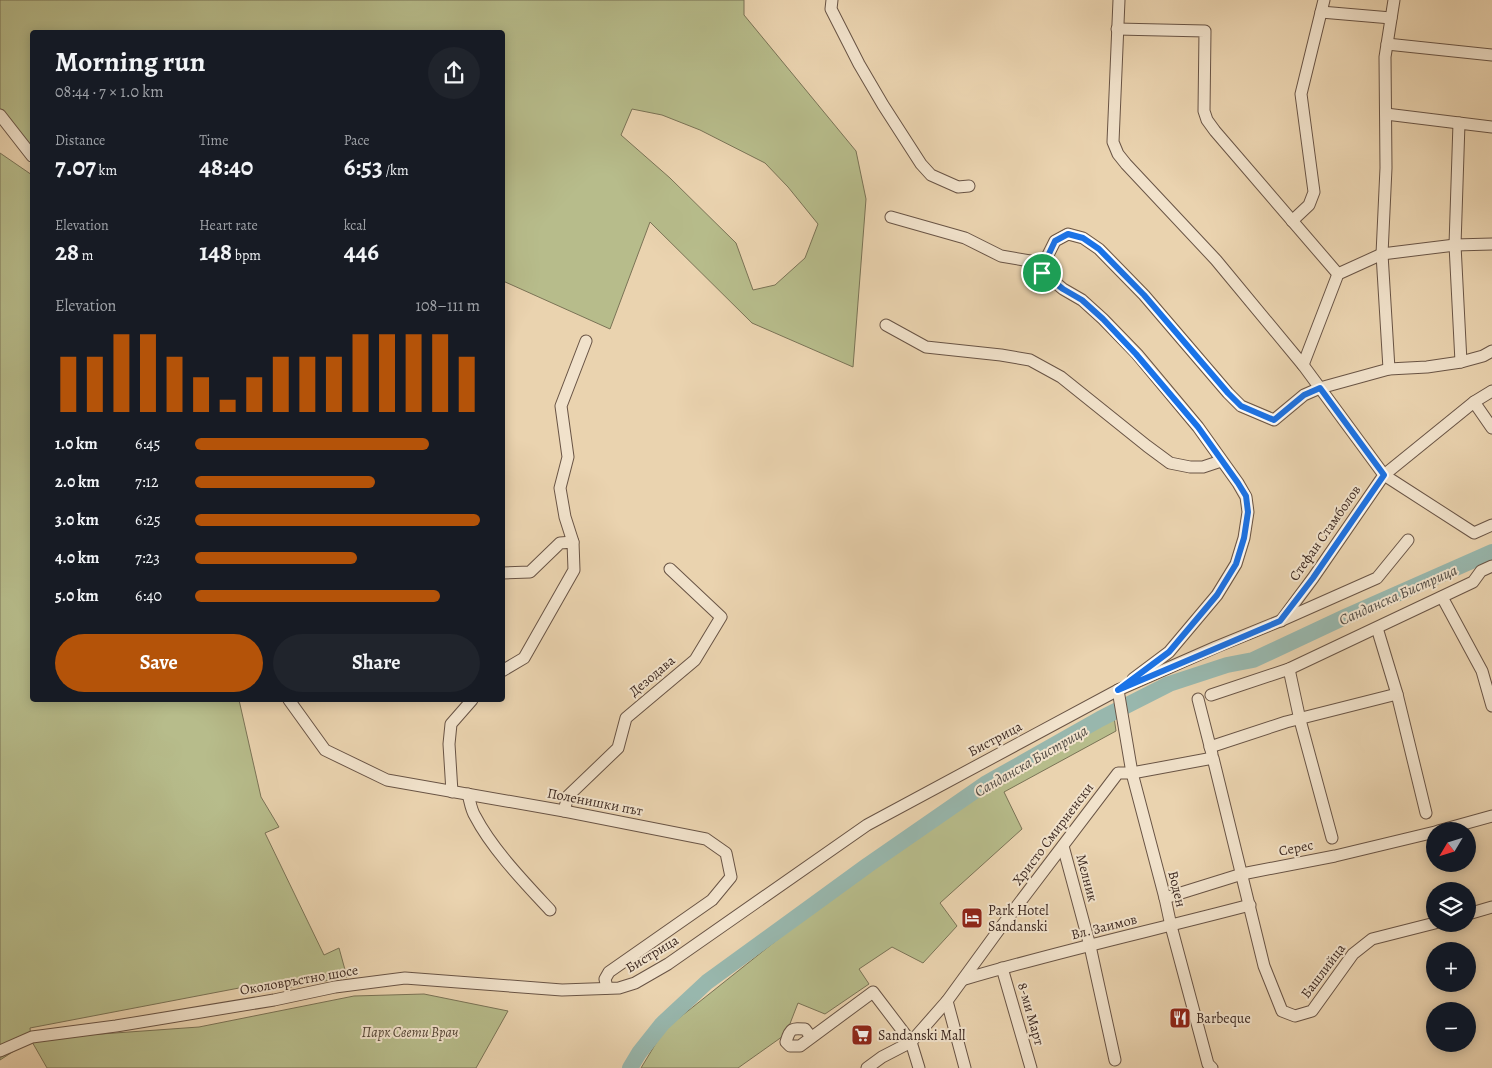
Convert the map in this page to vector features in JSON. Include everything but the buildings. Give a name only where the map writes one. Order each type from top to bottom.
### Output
[{"type":"street","points":[[832,0],[830,4],[831,9],[859,64],[921,164],[931,175],[958,187],[969,186]]},
{"type":"street","points":[[1119,0],[1113,142],[1118,154],[1216,260],[1303,365],[1384,475],[1474,533],[1492,525]]},
{"type":"street","points":[[1292,221],[1309,205],[1314,192],[1301,94],[1324,0]]},
{"type":"street","points":[[1389,369],[1382,254],[1386,168],[1385,57],[1394,0]]},
{"type":"street","points":[[1321,12],[1391,18]]},
{"type":"street","points":[[1117,29],[1205,31],[1204,110],[1207,120],[1338,274]]},
{"type":"street","points":[[1387,44],[1492,55]]},
{"type":"street","points":[[1386,114],[1492,127]]},
{"type":"street","points":[[0,115],[30,153]]},
{"type":"street","points":[[1460,123],[1455,245],[1461,362]]},
{"type":"street","points":[[891,217],[965,238],[1001,256],[1030,261],[1063,289],[1082,300],[1136,354],[1198,427],[1246,496],[1248,512],[1244,538],[1236,564],[1217,595],[1169,652],[1118,695]]},
{"type":"street","points":[[1042,273],[1055,241],[1068,234],[1083,238],[1099,249],[1144,295],[1241,406],[1274,420],[1304,395],[1320,388],[1389,369],[1427,367],[1461,362],[1483,356],[1492,351]]},
{"type":"street","points":[[1303,365],[1338,274],[1382,254],[1455,245],[1492,244]]},
{"type":"street","points":[[886,326],[926,347],[1030,360],[1062,377],[1147,446],[1170,462],[1190,467],[1203,467],[1221,460]]},
{"type":"street","points":[[505,669],[524,658],[574,570],[573,542],[565,517],[560,488],[568,457],[561,406],[586,341]]},
{"type":"street","name":"Стефан Стамболов","points":[[1280,621],[1313,578],[1384,475],[1474,402],[1492,390]]},
{"type":"street","points":[[1474,402],[1492,428]]},
{"type":"street","name":"Бистрица","points":[[607,988],[619,988],[636,983],[668,964],[867,825],[1118,695],[1377,578],[1408,540]]},
{"type":"street","points":[[505,573],[530,572],[560,543],[573,542]]},
{"type":"street","points":[[1211,695],[1289,669],[1473,582],[1481,571],[1492,566]]},
{"type":"street","name":"Дезодава","points":[[564,811],[568,796],[618,748],[626,718],[696,660],[721,617],[670,569]]},
{"type":"street","points":[[1442,597],[1487,669],[1492,706]]},
{"type":"street","points":[[1377,628],[1397,694],[1426,813]]},
{"type":"street","points":[[1289,669],[1300,720],[1332,838]]},
{"type":"street","points":[[1132,773],[1211,753],[1286,722],[1397,694]]},
{"type":"street","name":"Воден","points":[[1118,695],[1132,773],[1170,926],[1210,1066]]},
{"type":"street","name":"Башлийца","points":[[1198,699],[1264,966],[1282,1011],[1295,1016],[1312,1011],[1353,954],[1372,939],[1426,925]]},
{"type":"street","name":"Поленишки път","points":[[290,702],[325,750],[387,780],[564,811],[706,839],[726,853],[731,877],[712,900],[609,972],[605,979],[607,988]]},
{"type":"street","points":[[452,792],[449,744],[451,724],[470,702]]},
{"type":"street","name":"Христо Смирненски","points":[[912,1042],[965,979],[983,952],[1118,773],[1132,773]]},
{"type":"street","points":[[468,794],[474,815],[486,835],[521,879],[550,910]]},
{"type":"street","name":"Серес","points":[[1471,822],[1492,816]]},
{"type":"street","name":"Серес","points":[[1164,898],[1242,874],[1335,856],[1426,834]]},
{"type":"street","name":"Мелник","points":[[1063,846],[1090,946],[1115,1060]]},
{"type":"street","name":"Вл. Заимов","points":[[965,979],[1250,905]]},
{"type":"street","points":[[1476,912],[1492,907]]},
{"type":"street","name":"8-ми Март","points":[[1002,968],[1032,1068]]},
{"type":"street","name":"Околовръстно шосе","points":[[0,1051],[32,1037],[116,1026],[274,1000],[335,987],[405,978],[562,990],[607,988]]},
{"type":"street","points":[[812,1037],[873,992],[912,1042],[919,1068]]},
{"type":"street","points":[[947,1001],[965,1068]]},
{"type":"street","points":[[866,1068],[882,1057],[912,1042]]},
{"type":"green space","points":[[0,0],[744,0],[744,15],[856,151],[866,199],[853,367],[752,323],[650,222],[610,329],[505,282],[505,30],[30,30],[30,153],[0,115]],"holes":[[[632,109],[662,115],[700,130],[765,163],[788,187],[818,224],[805,258],[775,285],[753,290],[736,243],[670,178],[621,135]]]},
{"type":"green space","name":"Парк Свети Врач","points":[[0,153],[30,174],[30,702],[239,702],[261,797],[279,827],[265,833],[324,955],[339,948],[347,977],[280,989],[260,984],[30,1028],[31,1039],[199,1027],[354,996],[424,994],[508,1011],[476,1068],[47,1068],[31,1040],[0,1060]]},
{"type":"green space","points":[[1114,717],[1116,731],[1004,792],[1022,829],[940,903],[957,926],[923,963],[892,947],[859,969],[869,984],[825,1014],[798,1003],[786,1034],[738,1068],[641,1068],[664,1030],[836,893],[998,782]]},
{"type":"waterway","name":"Санданска Бистрица","points":[[630,1068],[639,1053],[662,1024],[707,982],[868,865],[985,784],[1100,719],[1169,684],[1227,665],[1253,660],[1492,552]]},
{"type":"place","name":"Park Hotel Sandanski","points":[[972,918]]},
{"type":"place","name":"Barbeque","points":[[1180,1018]]},
{"type":"place","name":"Sandanski Mall","points":[[862,1035]]},
{"type":"route","points":[[1068,234],[1083,238],[1099,249],[1144,295],[1241,406],[1274,420],[1304,395],[1320,388],[1384,475],[1313,578],[1280,621],[1118,690],[1169,652],[1217,595],[1236,564],[1244,538],[1248,512],[1246,496],[1198,427],[1136,354],[1082,300],[1063,289],[1042,273],[1055,241],[1068,234]]}]
